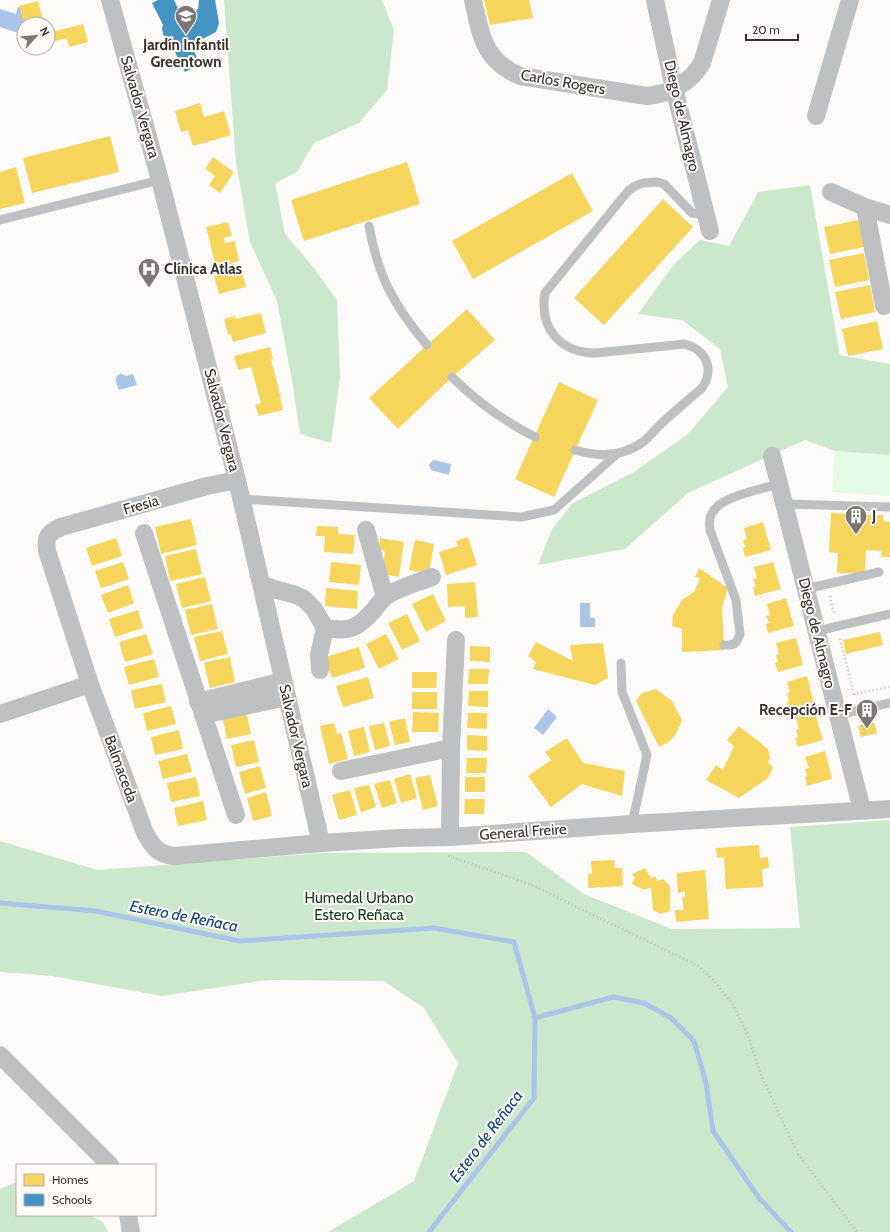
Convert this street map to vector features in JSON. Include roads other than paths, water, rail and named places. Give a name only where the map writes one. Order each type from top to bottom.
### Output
[{"type":"street","name":"Salvador Vergara","points":[[110,0],[160,180],[237,480],[321,843]]},
{"type":"street","name":"Carlos Rogers","points":[[473,0],[480,30],[488,50],[494,59],[510,72],[520,76],[638,96],[655,96],[683,84],[697,72],[702,63],[722,0]]},
{"type":"street","name":"Diego de Almagro","points":[[655,0],[674,88],[708,223]]},
{"type":"street","points":[[816,116],[850,0]]},
{"type":"street","points":[[831,192],[865,207],[890,215]]},
{"type":"street","points":[[865,207],[884,306]]},
{"type":"street","name":"Diego de Almagro","points":[[772,456],[862,810]]},
{"type":"street","name":"Fresia","points":[[48,536],[53,530],[60,527],[207,486],[237,480]]},
{"type":"street","points":[[366,530],[385,597]]},
{"type":"street","points":[[144,533],[236,815]]},
{"type":"street","name":"Balmaceda","points":[[48,536],[46,542],[47,551],[90,684],[145,833],[157,851]]},
{"type":"street","points":[[325,628],[337,630],[349,629],[360,624],[385,597],[402,588],[432,577]]},
{"type":"street","points":[[261,584],[274,590],[296,595],[304,599],[314,610],[325,628],[319,655],[320,670]]},
{"type":"street","points":[[450,837],[451,748],[456,640]]},
{"type":"street","points":[[0,714],[90,684]]},
{"type":"street","points":[[201,709],[285,689]]},
{"type":"street","points":[[341,771],[451,748]]},
{"type":"street","name":"General Freire","points":[[157,851],[166,855],[174,856],[321,843],[400,838],[450,837],[632,824],[890,809]]},
{"type":"street","points":[[0,1055],[109,1164]]},
{"type":"street","points":[[128,1216],[131,1232]]},
{"type":"lane","points":[[0,220],[160,180]]},
{"type":"lane","points":[[575,450],[587,454],[598,455],[618,453],[631,449],[643,442],[653,434],[661,423],[702,388],[708,376],[707,362],[704,355],[698,350],[685,344],[596,353],[576,351],[559,341],[547,324],[543,303],[545,293],[628,191],[635,186],[650,181],[664,184],[692,213],[708,223]]},
{"type":"lane","points":[[369,226],[379,269],[388,289],[399,309],[426,345]]},
{"type":"lane","points":[[452,377],[468,393],[486,407],[535,437]]},
{"type":"lane","points":[[241,499],[521,517],[554,510],[618,453]]},
{"type":"lane","points":[[724,645],[734,644],[740,634],[736,600],[710,530],[709,522],[711,515],[722,502],[742,494],[780,484]]},
{"type":"lane","points":[[785,504],[890,507]]},
{"type":"lane","points":[[806,589],[878,572]]},
{"type":"lane","points":[[817,631],[890,614]]},
{"type":"lane","points":[[621,663],[622,692],[647,755],[632,824]]},
{"type":"lane","points":[[838,715],[890,704]]},
{"type":"water","points":[[18,7],[29,11],[27,16],[16,16],[16,32],[0,27],[0,9],[16,14]]},
{"type":"water","points":[[119,374],[126,376],[133,374],[137,385],[119,390],[116,377]]},
{"type":"water","points":[[434,460],[451,464],[449,475],[431,470],[429,465]]},
{"type":"water","points":[[580,603],[590,603],[590,618],[595,618],[595,627],[580,627]]},
{"type":"water","points":[[548,709],[557,717],[543,735],[534,728]]},
{"type":"waterway","name":"Estero de Reñaca","points":[[0,903],[96,911],[239,941],[434,928],[514,942],[535,1018],[534,1098],[429,1232]]},
{"type":"waterway","points":[[535,1018],[613,997],[644,1003],[671,1018],[694,1041],[706,1083],[713,1131],[759,1198],[791,1232]]},
{"type":"place","name":"Jardín Infantil Greentown","points":[[186,36]]},
{"type":"place","name":"Clínica Atlas","points":[[149,288]]},
{"type":"place","name":"J","points":[[856,536]]},
{"type":"place","name":"Recepción E-F","points":[[867,730]]},
{"type":"park label","name":"Humedal Urbano Estero Reñaca","points":[[359,906]]}]
